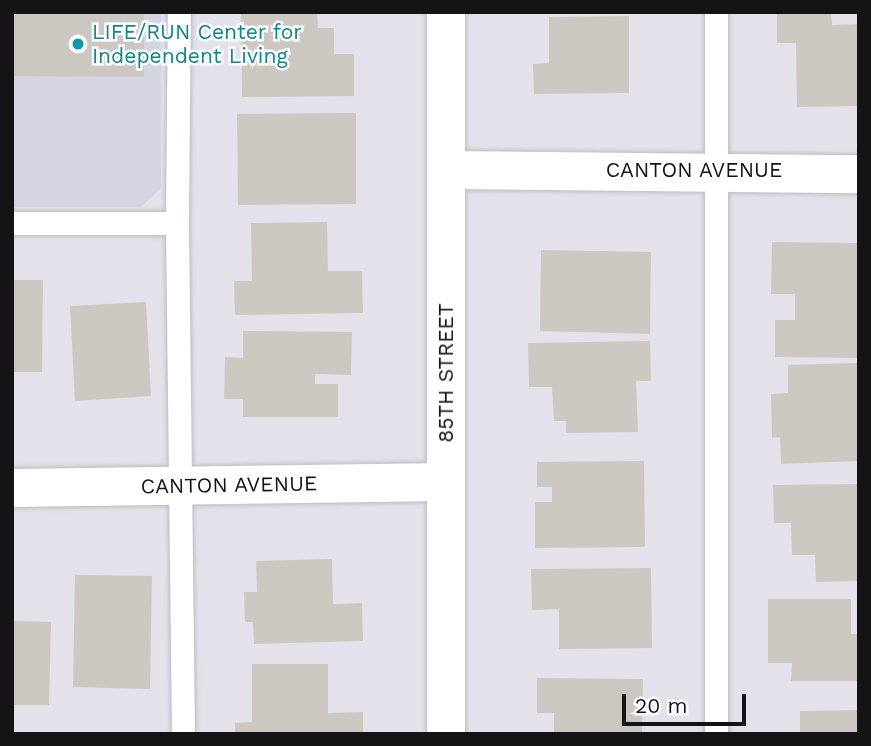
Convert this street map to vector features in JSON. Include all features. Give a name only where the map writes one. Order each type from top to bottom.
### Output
[{"type":"street","name":"85TH STREET","points":[[446,12],[446,734]]},
{"type":"street","name":"CANTON AVENUE","points":[[446,170],[716,170],[859,174]]},
{"type":"street","name":"CANTON AVENUE","points":[[12,488],[446,482]]},
{"type":"lane","points":[[178,12],[177,223],[183,734]]},
{"type":"lane","points":[[716,12],[716,734]]},
{"type":"lane","points":[[12,223],[177,223]]},
{"type":"shaded area","points":[[12,12],[161,12],[161,188],[141,207],[12,207]]},
{"type":"building","name":"LIFE/RUN Center for Independent Living","points":[[12,12],[144,12],[144,77],[12,76]]},
{"type":"building","points":[[241,12],[317,12],[318,28],[334,28],[334,54],[354,54],[354,96],[242,97]]},
{"type":"building","points":[[777,12],[831,12],[832,25],[859,24],[859,106],[797,107],[796,43],[777,43]]},
{"type":"building","points":[[629,16],[629,93],[534,94],[533,64],[549,63],[549,17]]},
{"type":"building","points":[[356,113],[356,204],[238,205],[237,114]]},
{"type":"building","points":[[327,222],[328,271],[362,271],[363,313],[235,315],[234,281],[252,281],[251,223]]},
{"type":"building","points":[[772,242],[859,243],[859,358],[775,357],[775,320],[795,320],[795,294],[771,294]]},
{"type":"building","points":[[541,250],[651,252],[650,334],[540,331]]},
{"type":"building","points":[[12,280],[43,280],[42,372],[12,372]]},
{"type":"building","points":[[146,302],[151,396],[75,401],[70,306]]},
{"type":"building","points":[[243,331],[352,332],[351,375],[315,374],[315,384],[338,384],[338,417],[243,417],[243,399],[224,399],[225,357],[243,358]]},
{"type":"building","points":[[650,341],[651,381],[636,381],[638,432],[566,433],[566,421],[554,421],[552,387],[529,387],[528,343]]},
{"type":"building","points":[[859,363],[859,461],[781,464],[780,437],[772,438],[771,394],[788,393],[788,365]]},
{"type":"building","points":[[644,461],[645,547],[535,548],[535,502],[552,502],[552,487],[537,487],[537,462]]},
{"type":"building","points":[[859,484],[859,581],[816,582],[815,555],[792,555],[791,523],[774,523],[773,485]]},
{"type":"building","points":[[332,559],[333,604],[362,603],[363,641],[254,644],[253,622],[245,622],[244,592],[257,592],[256,561]]},
{"type":"building","points":[[651,568],[652,648],[559,649],[559,609],[532,610],[531,569]]},
{"type":"building","points":[[75,575],[152,576],[150,689],[73,687]]},
{"type":"building","points":[[768,599],[851,599],[851,634],[859,634],[859,681],[791,681],[792,663],[768,663]]},
{"type":"building","points":[[12,621],[51,622],[49,705],[12,705]]},
{"type":"building","points":[[252,664],[328,664],[328,713],[363,712],[363,734],[235,734],[235,723],[252,722]]},
{"type":"building","points":[[537,678],[643,679],[642,734],[554,734],[554,713],[537,713]]},
{"type":"building","points":[[859,710],[859,734],[800,734],[800,711]]},
{"type":"place","name":"LIFE/RUN Center for Independent Living","points":[[78,44]]}]
